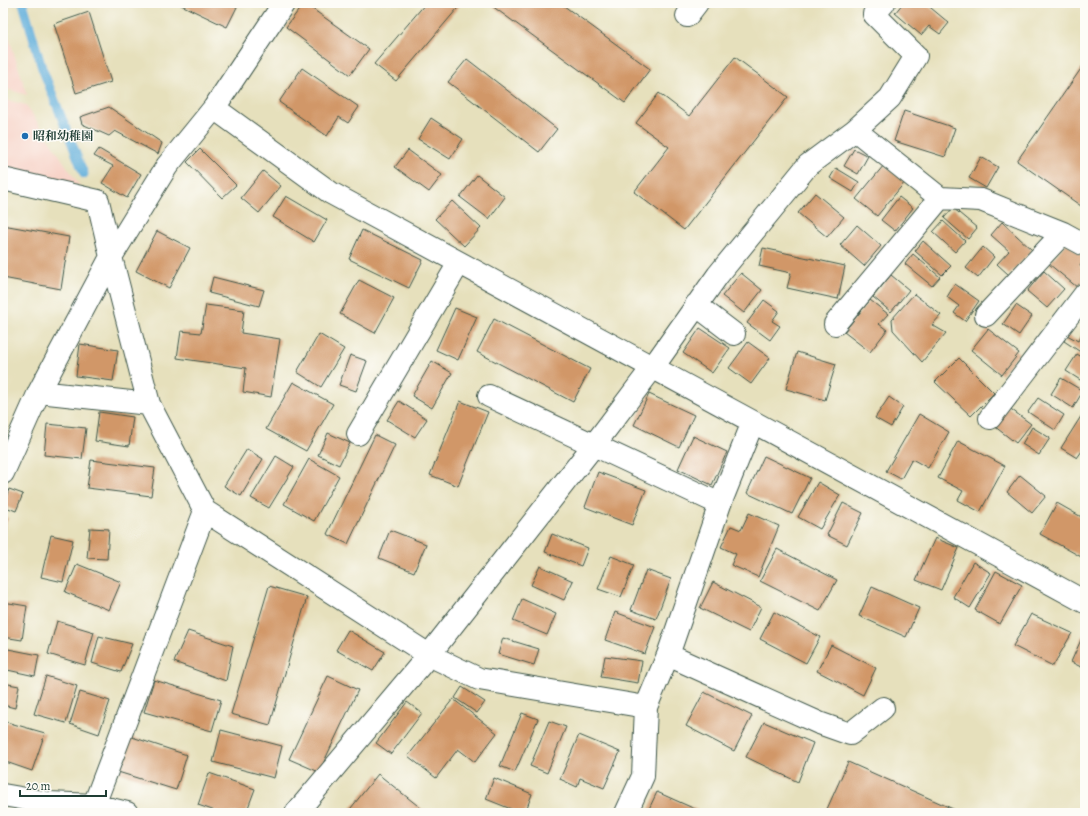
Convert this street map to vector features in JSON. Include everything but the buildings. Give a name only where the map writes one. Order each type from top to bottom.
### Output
[{"type":"street","points":[[3,473],[39,392],[111,257],[167,166],[214,108],[284,3]]},
{"type":"street","points":[[296,813],[429,655],[594,445],[653,367],[718,275],[808,165],[855,130],[890,98],[916,56],[874,14],[884,3]]},
{"type":"street","points":[[214,108],[331,193],[1085,602]]},
{"type":"street","points":[[855,130],[940,198],[981,200],[1063,234],[1085,245]]},
{"type":"street","points":[[3,179],[98,201],[149,404],[205,511],[429,655],[479,678],[646,708]]},
{"type":"street","points":[[835,324],[940,198]]},
{"type":"street","points":[[986,315],[1063,234]]},
{"type":"street","points":[[358,434],[460,263]]},
{"type":"street","points":[[990,418],[1085,294]]},
{"type":"street","points":[[696,306],[734,334]]},
{"type":"street","points":[[39,392],[149,404]]},
{"type":"street","points":[[489,396],[720,504]]},
{"type":"street","points":[[626,813],[643,776],[646,708],[668,655],[720,504],[753,422]]},
{"type":"street","points":[[94,805],[205,511]]},
{"type":"street","points":[[668,655],[819,723],[850,734],[882,708]]},
{"type":"street","points":[[3,795],[49,803],[94,805],[127,813]]},
{"type":"shaded area","points":[[3,18],[27,95],[3,88]]},
{"type":"shaded area","name":"昭和幼稚園","points":[[3,99],[26,105],[80,186],[3,166]]},
{"type":"waterway","points":[[23,3],[42,68],[84,174]]},
{"type":"place","name":"昭和幼稚園","points":[[25,136]]}]
